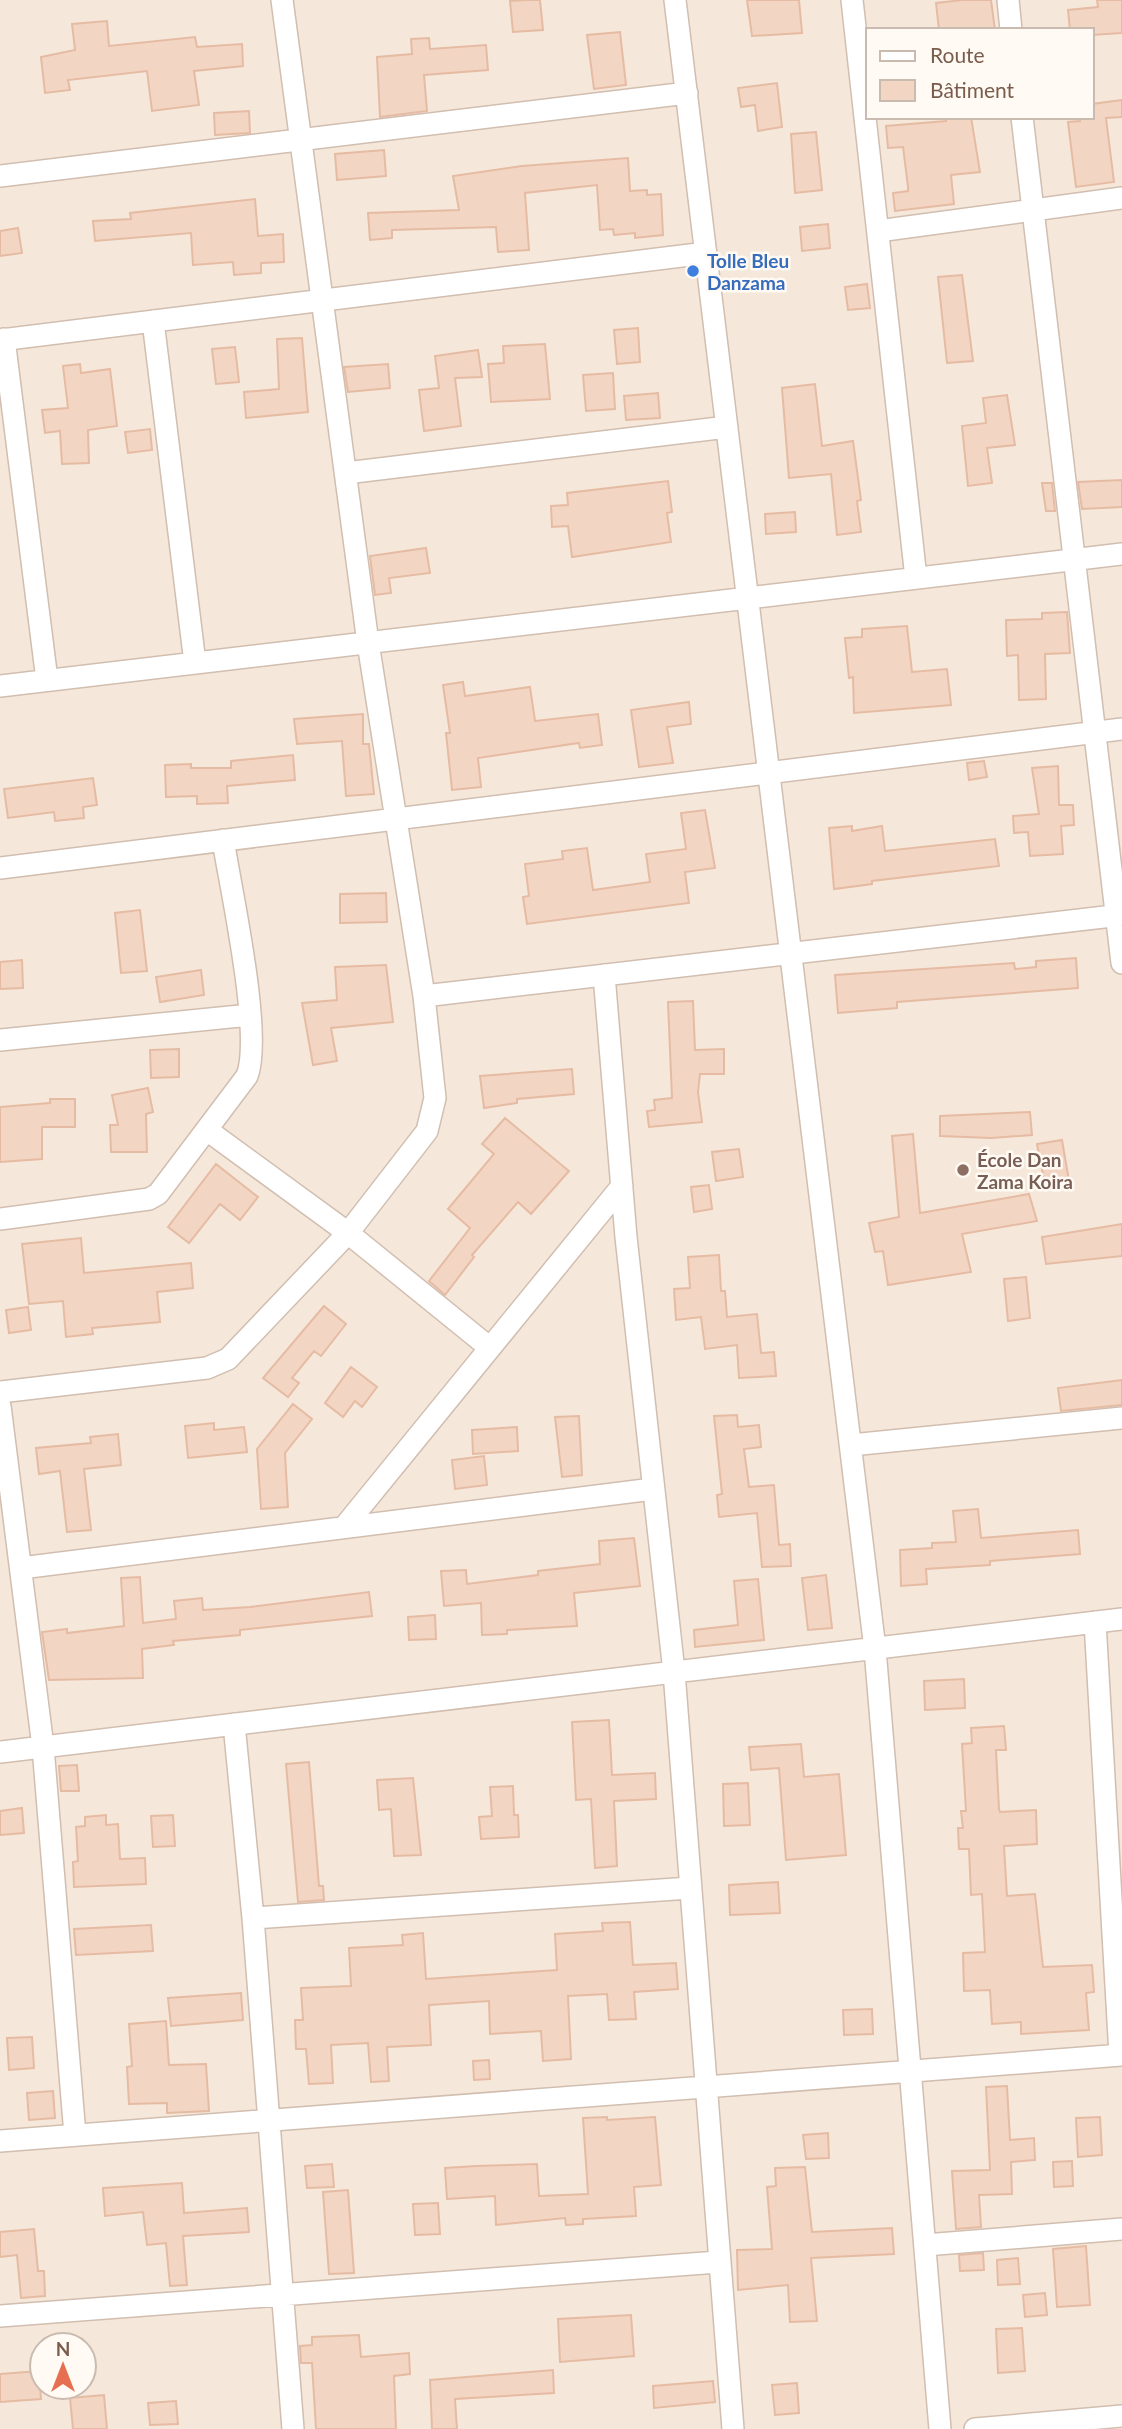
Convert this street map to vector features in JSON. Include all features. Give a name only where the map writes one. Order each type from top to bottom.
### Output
[{"type":"street","points":[[0,1392],[219,1365],[348,1233],[428,1130],[433,1114],[435,1098],[424,996],[368,643],[282,0]]},
{"type":"street","points":[[676,0],[875,1649],[940,2429]]},
{"type":"street","points":[[852,0],[916,578]]},
{"type":"street","points":[[1008,0],[1011,28]]},
{"type":"street","points":[[0,176],[687,93]]},
{"type":"street","points":[[1022,119],[1094,732],[1119,915],[1122,964]]},
{"type":"street","points":[[878,231],[1122,198]]},
{"type":"street","points":[[47,680],[2,339],[706,254]]},
{"type":"street","points":[[153,321],[195,663]]},
{"type":"street","points":[[346,473],[727,427]]},
{"type":"street","points":[[0,686],[1122,554]]},
{"type":"street","points":[[0,868],[1122,729]]},
{"type":"street","points":[[0,1219],[149,1199],[158,1194],[247,1076],[252,1064],[250,1015],[223,840]]},
{"type":"street","points":[[424,996],[1119,915]]},
{"type":"street","points":[[604,975],[622,1186],[674,1672],[733,2429]]},
{"type":"street","points":[[0,1040],[250,1015]]},
{"type":"street","points":[[207,1130],[348,1233],[490,1348]]},
{"type":"street","points":[[345,1526],[622,1186]]},
{"type":"street","points":[[0,1406],[43,1747],[75,2135]]},
{"type":"street","points":[[850,1445],[1122,1418]]},
{"type":"street","points":[[21,1568],[653,1489]]},
{"type":"street","points":[[0,1752],[1122,1619]]},
{"type":"street","points":[[0,2141],[1121,2055],[1115,1852],[1095,1622]]},
{"type":"street","points":[[234,1724],[253,1918],[293,2429]]},
{"type":"street","points":[[253,1918],[690,1888]]},
{"type":"street","points":[[925,2245],[1122,2229]]},
{"type":"street","points":[[0,2316],[718,2262]]},
{"type":"street","points":[[975,2429],[1117,2420]]},
{"type":"shaded area","points":[[0,0],[1122,0],[1122,2429],[0,2429]]},
{"type":"building","points":[[540,0],[543,30],[513,32],[510,1]]},
{"type":"building","points":[[747,0],[799,0],[802,33],[752,36]]},
{"type":"building","points":[[991,0],[995,28],[939,28],[936,3]]},
{"type":"building","points":[[1097,0],[1122,0],[1122,33],[1094,35],[1094,28],[1070,28],[1068,10],[1098,7]]},
{"type":"building","points":[[107,21],[109,46],[195,37],[197,47],[242,44],[243,66],[194,71],[199,105],[152,111],[147,71],[68,80],[70,90],[45,93],[41,57],[75,50],[72,24]]},
{"type":"building","points":[[620,32],[626,85],[594,89],[587,35]]},
{"type":"building","points":[[429,38],[430,49],[486,45],[488,70],[424,75],[427,111],[380,117],[377,57],[412,54],[411,39]]},
{"type":"building","points":[[777,83],[782,127],[758,131],[755,105],[741,107],[738,88]]},
{"type":"building","points":[[1122,100],[1122,117],[1106,118],[1114,182],[1076,187],[1068,122],[1094,119],[1094,104]]},
{"type":"building","points":[[249,111],[250,133],[215,135],[214,113]]},
{"type":"building","points":[[971,119],[980,172],[951,175],[954,204],[895,211],[893,193],[908,191],[908,187],[903,147],[888,148],[886,126]]},
{"type":"building","points":[[816,132],[822,190],[795,193],[791,134]]},
{"type":"building","points":[[384,150],[386,176],[337,180],[335,154]]},
{"type":"building","points":[[628,158],[630,191],[647,190],[647,195],[661,194],[663,235],[635,238],[635,233],[614,235],[613,229],[600,230],[597,185],[525,193],[529,250],[498,252],[496,227],[392,230],[392,238],[370,240],[368,213],[459,210],[453,176],[522,166]]},
{"type":"building","points":[[255,199],[258,236],[283,234],[284,262],[261,263],[261,273],[234,275],[233,262],[193,265],[191,233],[95,241],[93,221],[131,219],[130,213]]},
{"type":"building","points":[[828,224],[830,248],[802,251],[800,227]]},
{"type":"building","points":[[18,228],[22,253],[0,256],[0,231]]},
{"type":"building","points":[[962,275],[973,361],[947,363],[938,277]]},
{"type":"building","points":[[867,284],[870,308],[848,310],[845,287]]},
{"type":"building","points":[[638,328],[640,362],[617,364],[614,330]]},
{"type":"building","points":[[302,338],[308,412],[246,418],[244,392],[279,389],[277,339]]},
{"type":"building","points":[[545,344],[550,399],[491,402],[488,364],[504,363],[503,346]]},
{"type":"building","points":[[235,347],[239,382],[216,384],[212,349]]},
{"type":"building","points":[[478,350],[482,377],[455,378],[461,426],[424,431],[419,390],[439,388],[435,356]]},
{"type":"building","points":[[80,364],[81,373],[110,369],[117,426],[88,430],[89,463],[62,464],[60,431],[45,433],[42,410],[68,408],[63,366]]},
{"type":"building","points":[[388,364],[390,388],[348,392],[344,367]]},
{"type":"building","points":[[613,373],[615,409],[586,411],[583,375]]},
{"type":"building","points":[[815,384],[822,446],[853,441],[861,500],[857,501],[861,532],[837,535],[831,474],[789,478],[782,388]]},
{"type":"building","points":[[658,393],[660,418],[626,420],[624,396]]},
{"type":"building","points":[[1007,395],[1015,445],[987,448],[992,483],[968,486],[962,426],[986,423],[983,398]]},
{"type":"building","points":[[150,429],[152,450],[128,453],[125,432]]},
{"type":"building","points":[[1122,480],[1122,507],[1082,509],[1078,482]]},
{"type":"building","points":[[668,481],[672,512],[667,513],[671,542],[572,557],[568,526],[552,527],[551,506],[568,505],[567,493]]},
{"type":"building","points":[[1042,483],[1052,483],[1055,511],[1046,511]]},
{"type":"building","points":[[795,512],[796,532],[766,534],[765,514]]},
{"type":"building","points":[[426,548],[430,573],[389,578],[391,593],[375,595],[370,556]]},
{"type":"building","points":[[1067,612],[1070,653],[1045,654],[1046,699],[1019,700],[1018,655],[1007,656],[1006,620],[1042,619],[1042,613]]},
{"type":"building","points":[[907,626],[912,672],[947,669],[951,705],[854,713],[853,677],[849,678],[845,638],[862,637],[862,629]]},
{"type":"building","points":[[463,682],[465,696],[530,687],[535,721],[598,714],[602,745],[580,748],[579,743],[478,758],[481,787],[452,790],[446,733],[450,733],[443,685]]},
{"type":"building","points":[[689,702],[691,724],[667,727],[673,763],[639,767],[631,710]]},
{"type":"building","points":[[363,714],[363,744],[369,744],[374,794],[346,796],[342,741],[297,744],[294,719]]},
{"type":"building","points":[[293,755],[295,780],[227,786],[228,803],[197,804],[197,796],[166,797],[165,765],[191,764],[191,768],[231,768],[231,761]]},
{"type":"building","points":[[984,761],[987,777],[969,780],[967,763]]},
{"type":"building","points":[[1058,766],[1059,805],[1073,805],[1074,825],[1061,826],[1063,854],[1030,856],[1028,832],[1014,833],[1013,816],[1039,814],[1032,768]]},
{"type":"building","points":[[93,778],[97,805],[83,807],[84,818],[55,821],[54,812],[8,818],[4,789]]},
{"type":"building","points":[[705,810],[715,868],[685,872],[689,903],[527,924],[523,897],[529,896],[525,864],[563,859],[562,851],[587,848],[593,890],[650,882],[646,854],[686,849],[681,813]]},
{"type":"building","points":[[852,826],[852,831],[882,826],[885,851],[995,839],[999,866],[872,881],[872,884],[834,889],[829,828]]},
{"type":"building","points":[[386,893],[387,922],[340,923],[340,894]]},
{"type":"building","points":[[140,910],[147,971],[121,973],[115,913]]},
{"type":"building","points":[[1076,958],[1078,988],[897,1002],[897,1008],[838,1013],[835,975],[1014,963],[1015,969],[1036,967],[1036,961]]},
{"type":"building","points":[[22,960],[23,988],[0,989],[0,962]]},
{"type":"building","points":[[386,965],[393,1022],[331,1028],[337,1061],[313,1065],[302,1003],[337,1000],[335,967]]},
{"type":"building","points":[[201,970],[204,995],[160,1002],[156,977]]},
{"type":"building","points":[[693,1001],[695,1050],[724,1049],[724,1074],[700,1074],[698,1092],[702,1122],[649,1127],[647,1111],[655,1110],[654,1100],[672,1098],[668,1002]]},
{"type":"building","points":[[179,1049],[179,1077],[151,1078],[150,1050]]},
{"type":"building","points":[[572,1069],[574,1094],[517,1099],[517,1103],[484,1108],[480,1076]]},
{"type":"building","points":[[148,1088],[153,1112],[146,1114],[147,1152],[111,1152],[110,1125],[118,1125],[112,1095]]},
{"type":"building","points":[[50,1099],[75,1099],[75,1127],[42,1127],[42,1159],[0,1162],[0,1107],[50,1103]]},
{"type":"building","points":[[1030,1112],[1032,1135],[991,1138],[940,1136],[940,1116]]},
{"type":"building","points":[[505,1118],[569,1171],[531,1214],[518,1202],[472,1255],[474,1257],[445,1295],[429,1281],[470,1228],[448,1209],[494,1154],[482,1144]]},
{"type":"building","points":[[913,1134],[920,1213],[1029,1194],[1037,1221],[962,1234],[971,1272],[888,1285],[883,1251],[875,1252],[869,1223],[899,1217],[892,1136]]},
{"type":"building","points":[[1062,1140],[1069,1181],[1045,1185],[1037,1144]]},
{"type":"building","points":[[739,1149],[743,1177],[716,1181],[712,1152]]},
{"type":"building","points":[[216,1164],[258,1197],[240,1220],[220,1204],[189,1243],[168,1227]]},
{"type":"building","points":[[709,1185],[712,1209],[694,1212],[691,1187]]},
{"type":"building","points":[[1122,1224],[1122,1256],[1046,1264],[1042,1237]]},
{"type":"building","points":[[81,1238],[84,1273],[191,1263],[193,1288],[157,1292],[160,1322],[92,1328],[93,1334],[66,1337],[63,1301],[29,1304],[22,1244]]},
{"type":"building","points":[[719,1255],[721,1291],[725,1291],[727,1317],[757,1314],[761,1353],[774,1352],[776,1376],[739,1378],[737,1345],[705,1349],[701,1317],[676,1320],[674,1289],[690,1288],[688,1257]]},
{"type":"building","points":[[1026,1277],[1030,1318],[1008,1321],[1004,1279]]},
{"type":"building","points":[[324,1306],[346,1324],[321,1356],[314,1351],[292,1378],[299,1383],[288,1397],[263,1378]]},
{"type":"building","points":[[28,1307],[31,1330],[9,1333],[6,1310]]},
{"type":"building","points":[[351,1367],[377,1387],[362,1407],[355,1401],[343,1417],[325,1403]]},
{"type":"building","points":[[1122,1380],[1122,1405],[1061,1411],[1058,1388]]},
{"type":"building","points":[[293,1404],[312,1419],[285,1453],[288,1507],[261,1509],[257,1449]]},
{"type":"building","points":[[737,1415],[738,1427],[759,1425],[761,1447],[744,1449],[749,1487],[774,1485],[779,1545],[790,1544],[791,1566],[762,1567],[757,1513],[719,1517],[717,1495],[722,1494],[714,1416]]},
{"type":"building","points":[[579,1416],[582,1475],[562,1477],[555,1417]]},
{"type":"building","points":[[214,1423],[214,1430],[244,1427],[247,1452],[188,1458],[185,1426]]},
{"type":"building","points":[[517,1427],[518,1451],[473,1454],[472,1430]]},
{"type":"building","points":[[118,1434],[121,1465],[84,1469],[91,1530],[67,1532],[60,1471],[39,1474],[36,1448],[91,1443],[90,1437]]},
{"type":"building","points":[[484,1456],[487,1485],[455,1489],[452,1460]]},
{"type":"building","points":[[978,1509],[981,1538],[1078,1530],[1080,1554],[990,1561],[990,1565],[926,1569],[927,1584],[901,1586],[900,1550],[932,1548],[932,1543],[956,1542],[953,1511]]},
{"type":"building","points":[[634,1538],[640,1586],[574,1593],[577,1626],[507,1630],[507,1634],[482,1635],[481,1603],[444,1606],[441,1571],[466,1570],[467,1584],[538,1575],[538,1571],[600,1564],[599,1541]]},
{"type":"building","points":[[826,1575],[832,1628],[808,1630],[802,1578]]},
{"type":"building","points":[[140,1577],[143,1623],[176,1619],[174,1601],[202,1598],[203,1610],[369,1592],[372,1616],[240,1630],[240,1635],[173,1641],[174,1645],[142,1649],[143,1678],[49,1680],[42,1632],[67,1629],[67,1633],[124,1626],[121,1578]]},
{"type":"building","points":[[758,1579],[764,1640],[695,1647],[694,1630],[738,1625],[734,1581]]},
{"type":"building","points":[[435,1615],[436,1639],[409,1640],[408,1617]]},
{"type":"building","points":[[964,1679],[965,1708],[925,1710],[924,1681]]},
{"type":"building","points":[[609,1720],[612,1775],[655,1773],[656,1799],[614,1801],[617,1866],[595,1868],[591,1799],[576,1800],[572,1722]]},
{"type":"building","points":[[1004,1726],[1006,1750],[996,1750],[999,1809],[1000,1812],[1036,1810],[1037,1844],[1004,1846],[1007,1896],[1035,1894],[1043,1967],[1092,1965],[1094,1992],[1086,1993],[1089,2030],[1021,2034],[1021,2022],[992,2024],[990,1990],[964,1991],[963,1953],[985,1952],[982,1894],[971,1895],[969,1849],[959,1849],[958,1828],[963,1828],[961,1811],[966,1811],[962,1744],[972,1743],[971,1728]]},
{"type":"building","points":[[801,1744],[804,1777],[839,1774],[846,1855],[786,1860],[779,1768],[751,1770],[749,1747]]},
{"type":"building","points":[[309,1762],[319,1886],[323,1886],[324,1900],[298,1902],[286,1764]]},
{"type":"building","points":[[77,1765],[79,1791],[61,1791],[59,1766]]},
{"type":"building","points":[[413,1778],[421,1855],[394,1856],[391,1809],[379,1810],[377,1780]]},
{"type":"building","points":[[748,1783],[750,1825],[724,1826],[723,1784]]},
{"type":"building","points":[[513,1786],[514,1815],[518,1815],[519,1837],[481,1839],[479,1817],[492,1816],[490,1787]]},
{"type":"building","points":[[22,1808],[24,1833],[0,1835],[0,1811]]},
{"type":"building","points":[[106,1815],[106,1825],[118,1824],[120,1859],[145,1858],[146,1884],[74,1887],[73,1862],[78,1861],[76,1827],[85,1826],[85,1817]]},
{"type":"building","points":[[173,1815],[175,1846],[153,1847],[151,1816]]},
{"type":"building","points":[[778,1882],[780,1913],[730,1915],[729,1885]]},
{"type":"building","points":[[630,1922],[633,1965],[676,1963],[678,1989],[634,1992],[636,2019],[609,2020],[607,1994],[568,1996],[571,2059],[543,2061],[541,2031],[490,2034],[489,2001],[429,2005],[431,2045],[387,2047],[389,2081],[371,2082],[368,2043],[331,2045],[333,2083],[309,2084],[306,2049],[296,2049],[295,2020],[303,2020],[301,1988],[351,1986],[349,1948],[403,1945],[402,1935],[423,1933],[426,1979],[557,1970],[555,1934],[603,1931],[602,1923]]},
{"type":"building","points":[[151,1925],[153,1951],[76,1955],[74,1929]]},
{"type":"building","points":[[241,1993],[243,2020],[171,2026],[168,1998]]},
{"type":"building","points":[[872,2009],[873,2034],[844,2035],[843,2010]]},
{"type":"building","points":[[166,2021],[169,2065],[206,2064],[209,2111],[167,2113],[167,2103],[129,2104],[127,2067],[132,2066],[129,2024]]},
{"type":"building","points":[[32,2037],[34,2068],[9,2070],[7,2038]]},
{"type":"building","points":[[489,2060],[490,2079],[474,2080],[473,2061]]},
{"type":"building","points":[[1007,2086],[1010,2140],[1034,2138],[1035,2160],[1011,2162],[1012,2194],[979,2195],[981,2227],[956,2229],[952,2171],[990,2170],[986,2087]]},
{"type":"building","points":[[53,2091],[55,2118],[29,2120],[27,2093]]},
{"type":"building","points":[[607,2117],[607,2120],[655,2117],[661,2185],[634,2187],[636,2216],[583,2219],[583,2224],[566,2225],[565,2218],[496,2225],[495,2196],[447,2199],[445,2168],[476,2166],[537,2164],[539,2196],[588,2194],[583,2118]]},
{"type":"building","points":[[1100,2117],[1102,2155],[1078,2157],[1076,2118]]},
{"type":"building","points":[[828,2133],[829,2158],[806,2159],[803,2135]]},
{"type":"building","points":[[1072,2161],[1073,2186],[1054,2187],[1053,2162]]},
{"type":"building","points":[[332,2164],[334,2187],[307,2188],[305,2166]]},
{"type":"building","points":[[805,2167],[812,2232],[892,2228],[894,2254],[811,2258],[817,2321],[790,2322],[788,2285],[738,2290],[737,2250],[772,2249],[767,2187],[776,2186],[775,2168]]},
{"type":"building","points":[[182,2183],[184,2213],[247,2208],[249,2232],[183,2236],[187,2285],[170,2286],[166,2243],[147,2245],[143,2212],[105,2216],[103,2188]]},
{"type":"building","points":[[348,2190],[354,2273],[329,2274],[323,2192]]},
{"type":"building","points":[[438,2203],[440,2234],[415,2235],[413,2204]]},
{"type":"building","points":[[34,2229],[38,2271],[44,2271],[45,2296],[21,2298],[17,2255],[0,2257],[0,2232]]},
{"type":"building","points":[[1086,2246],[1090,2305],[1057,2307],[1053,2249]]},
{"type":"building","points":[[983,2253],[984,2270],[960,2271],[959,2255]]},
{"type":"building","points":[[1018,2258],[1020,2284],[998,2285],[997,2260]]},
{"type":"building","points":[[1045,2293],[1047,2315],[1025,2317],[1023,2295]]},
{"type":"building","points":[[631,2315],[634,2356],[560,2362],[558,2319]]},
{"type":"building","points":[[1022,2328],[1025,2371],[998,2373],[996,2329]]},
{"type":"building","points":[[359,2335],[361,2357],[409,2353],[410,2374],[394,2376],[396,2429],[316,2429],[312,2363],[301,2363],[300,2346],[312,2345],[312,2337]]},
{"type":"building","points":[[553,2370],[554,2393],[455,2399],[457,2429],[432,2429],[430,2380]]},
{"type":"building","points":[[28,2372],[28,2400],[0,2402],[0,2374]]},
{"type":"building","points":[[713,2381],[715,2402],[654,2408],[653,2386]]},
{"type":"building","points":[[797,2383],[799,2413],[775,2415],[772,2385]]},
{"type":"building","points":[[104,2395],[107,2429],[73,2429],[70,2401],[98,2401],[98,2396]]},
{"type":"building","points":[[176,2401],[178,2424],[150,2425],[148,2403]]},
{"type":"place","name":"Tolle Bleu Danzama","points":[[693,271]]},
{"type":"place","name":"École Dan Zama Koira","points":[[963,1170]]}]
